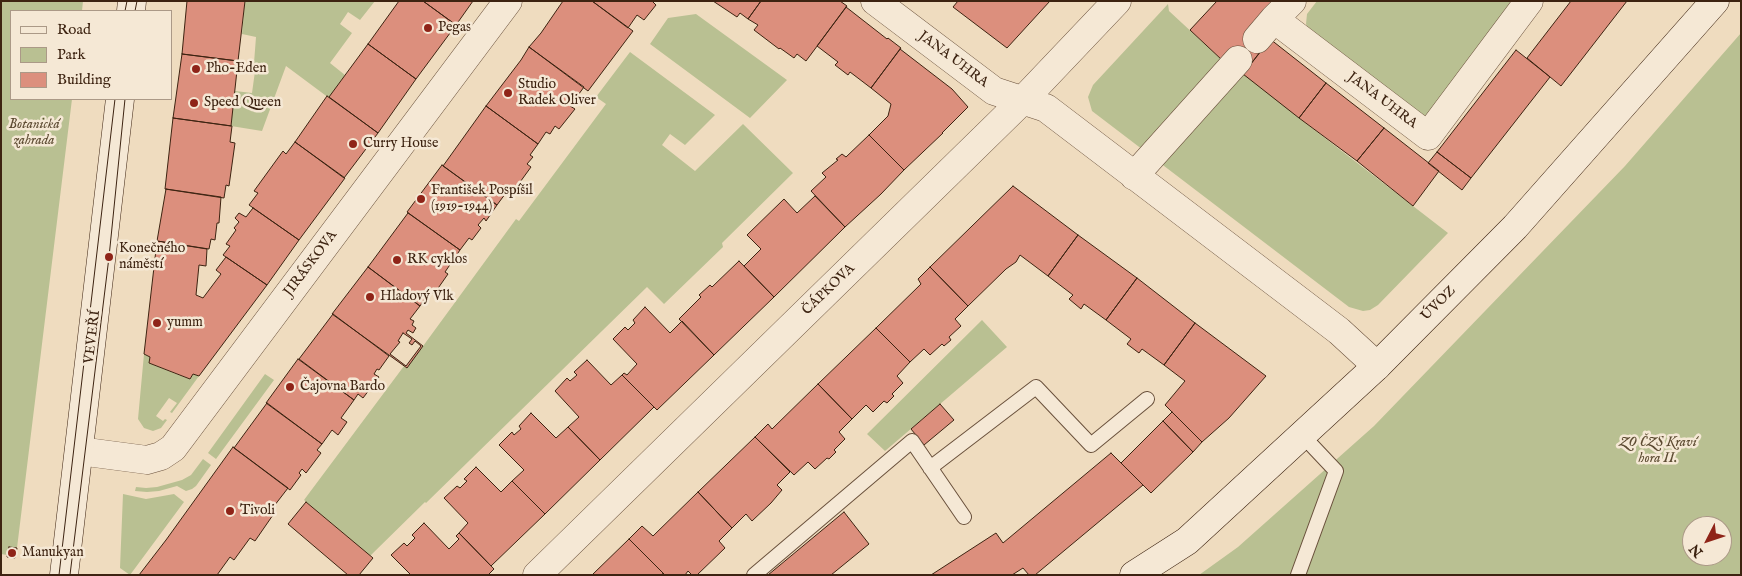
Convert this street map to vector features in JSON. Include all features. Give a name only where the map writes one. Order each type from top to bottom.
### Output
[{"type":"street","name":"JIRÁSKOVA","points":[[79,451],[147,460],[161,456],[173,448],[508,1]]},
{"type":"street","name":"JANA UHRA","points":[[875,1],[994,91],[1046,108],[1339,331],[1377,366]]},
{"type":"street","name":"ČÁPKOVA","points":[[541,574],[1023,100],[1117,1]]},
{"type":"street","name":"JANA UHRA","points":[[1274,20],[1428,136],[1529,1]]},
{"type":"street","name":"ÚVOZ","points":[[1134,575],[1187,541],[1377,366],[1515,227],[1715,1]]},
{"type":"street","points":[[1134,176],[1238,60]]},
{"type":"street","name":"VEVEŘÍ","points":[[64,575],[120,100]]},
{"type":"lane","points":[[930,468],[1036,387],[1092,445],[1147,399]]},
{"type":"lane","points":[[1298,575],[1336,471],[1303,436]]},
{"type":"lane","points":[[754,575],[912,441],[964,517]]},
{"type":"green space","name":"Botanická zahrada","points":[[1,1],[83,1],[82,10],[10,10],[10,100],[72,100],[17,548],[9,547],[7,555],[1,554]]},
{"type":"green space","points":[[245,1],[375,1],[360,20],[348,12],[340,24],[352,33],[330,63],[345,75],[329,98],[286,66],[262,131],[231,126],[235,91],[252,93],[256,64],[254,63],[256,37],[242,34]]},
{"type":"green space","points":[[1317,1],[1521,1],[1430,114],[1422,117],[1311,35],[1306,24],[1307,14]]},
{"type":"green space","points":[[1168,4],[1169,11],[1222,60],[1229,52],[1299,118],[1448,233],[1378,305],[1370,310],[1363,311],[1349,307],[1092,111],[1088,97],[1093,85]]},
{"type":"green space","points":[[696,14],[787,80],[750,118],[650,44],[668,18]]},
{"type":"green space","name":"ZO ČZS Kraví hora II.","points":[[1741,33],[1741,575],[1199,575],[1238,547],[1374,426],[1625,166]]},
{"type":"green space","points":[[630,52],[715,115],[685,145],[670,134],[662,145],[695,171],[743,124],[793,173],[722,243],[723,247],[664,304],[647,287],[370,556],[304,500],[404,366],[407,368],[516,219],[519,221],[606,104],[596,97]]},
{"type":"green space","points":[[982,320],[1007,347],[885,451],[867,434]]},
{"type":"green space","points":[[144,354],[150,357],[149,363],[176,374],[190,379],[193,374],[199,376],[172,413],[170,412],[177,403],[169,398],[156,416],[163,421],[167,420],[161,428],[153,431],[144,428],[138,419]]},
{"type":"green space","points":[[265,374],[274,380],[216,459],[208,453]]},
{"type":"green space","points":[[203,459],[211,465],[192,489],[186,491],[177,486],[159,491],[135,491],[136,487],[157,487],[182,480],[191,475]]},
{"type":"green space","points":[[123,494],[146,499],[174,494],[184,502],[130,575],[120,568]]},
{"type":"building","points":[[187,1],[245,1],[238,61],[182,54]]},
{"type":"building","points":[[399,1],[423,1],[456,25],[416,79],[368,44]]},
{"type":"building","points":[[423,1],[473,1],[456,25]]},
{"type":"building","points":[[563,1],[592,1],[633,31],[588,91],[529,47]]},
{"type":"building","points":[[592,1],[652,1],[656,5],[644,20],[637,15],[628,28]]},
{"type":"building","points":[[713,1],[761,1],[748,19],[740,13],[737,17]]},
{"type":"building","points":[[761,1],[840,1],[847,6],[806,61],[797,54],[794,58],[754,30],[758,25],[748,19]]},
{"type":"building","points":[[958,1],[1050,1],[1007,48],[953,7]]},
{"type":"building","points":[[1217,1],[1274,1],[1265,46],[1247,69],[1222,60],[1190,30]]},
{"type":"building","points":[[1571,1],[1627,1],[1561,86],[1527,58]]},
{"type":"building","points":[[846,7],[901,48],[871,88],[850,72],[848,75],[835,65],[838,62],[817,46]]},
{"type":"building","points":[[1270,39],[1326,83],[1299,118],[1243,74]]},
{"type":"building","points":[[368,44],[416,79],[378,133],[329,97]]},
{"type":"building","points":[[529,47],[584,87],[570,106],[575,109],[559,129],[555,126],[550,134],[546,132],[538,144],[486,106]]},
{"type":"building","points":[[900,49],[952,89],[968,107],[904,170],[869,135],[888,116],[891,104],[871,88]]},
{"type":"building","points":[[1516,50],[1550,77],[1471,178],[1437,152]]},
{"type":"building","points":[[182,54],[238,61],[231,126],[173,118]]},
{"type":"building","points":[[1326,83],[1384,128],[1357,161],[1299,118]]},
{"type":"building","points":[[327,96],[378,133],[344,178],[295,142]]},
{"type":"building","points":[[486,106],[538,144],[530,155],[533,157],[527,164],[531,167],[515,189],[511,186],[497,205],[443,166]]},
{"type":"building","points":[[173,118],[232,126],[230,142],[235,143],[229,186],[226,185],[224,198],[165,189]]},
{"type":"building","points":[[1384,128],[1439,171],[1413,206],[1357,161]]},
{"type":"building","points":[[869,135],[904,170],[845,227],[811,191],[826,177],[822,173],[838,160],[836,159],[842,154],[846,157]]},
{"type":"building","points":[[295,142],[345,178],[299,240],[249,205],[258,193],[254,191],[283,151],[286,154]]},
{"type":"building","points":[[1437,152],[1471,178],[1462,190],[1428,163]]},
{"type":"building","points":[[442,165],[497,205],[486,221],[484,218],[478,225],[481,228],[472,240],[469,238],[460,250],[407,212]]},
{"type":"building","points":[[1013,186],[1078,235],[1048,276],[1020,255],[1016,262],[1006,269],[968,306],[930,267]]},
{"type":"building","points":[[166,189],[221,197],[219,223],[217,223],[215,240],[211,239],[209,249],[157,241]]},
{"type":"building","points":[[815,196],[845,227],[774,297],[744,266],[761,249],[747,235],[784,199],[797,213]]},
{"type":"building","points":[[253,208],[299,240],[267,285],[223,255],[230,246],[226,244],[239,222],[235,218],[239,213],[246,217]]},
{"type":"building","points":[[408,213],[460,250],[445,272],[448,274],[434,294],[430,291],[420,306],[368,267]]},
{"type":"building","points":[[1078,235],[1137,278],[1106,320],[1084,304],[1081,309],[1069,299],[1073,295],[1048,276]]},
{"type":"building","points":[[157,241],[207,249],[206,266],[199,265],[196,295],[203,298],[221,274],[216,270],[226,257],[267,285],[199,376],[193,374],[190,379],[149,363],[150,357],[144,354]]},
{"type":"building","points":[[739,261],[774,297],[714,355],[679,319],[701,297],[699,295],[710,285],[712,287]]},
{"type":"building","points":[[368,267],[420,306],[410,319],[414,321],[412,325],[416,328],[413,333],[408,330],[406,333],[423,346],[407,368],[332,314]],"holes":[[[403,333],[412,339],[409,343],[412,345],[415,341],[421,346],[406,366],[390,354],[400,342],[398,341]]]},
{"type":"building","points":[[930,267],[968,306],[955,319],[961,326],[949,337],[951,340],[944,346],[942,344],[930,355],[924,349],[910,362],[876,328],[921,284],[918,279]]},
{"type":"building","points":[[1137,278],[1195,323],[1164,365],[1142,349],[1139,353],[1127,344],[1131,339],[1106,320]]},
{"type":"building","points":[[645,307],[670,333],[682,321],[714,355],[657,410],[622,375],[624,373],[627,375],[637,364],[613,339],[625,327],[628,330],[635,323],[633,320]]},
{"type":"building","points":[[333,314],[389,356],[379,370],[377,369],[374,374],[379,377],[363,398],[358,394],[354,400],[299,359]]},
{"type":"building","points":[[1195,323],[1266,376],[1229,418],[1202,442],[1165,405],[1185,381],[1164,365]]},
{"type":"building","points":[[876,328],[910,362],[897,376],[903,383],[892,394],[894,396],[887,403],[884,401],[873,412],[866,405],[852,419],[818,384]]},
{"type":"building","points":[[298,359],[354,400],[341,418],[347,422],[338,435],[332,430],[322,444],[266,403]]},
{"type":"building","points":[[587,360],[611,385],[622,375],[654,407],[600,460],[568,427],[579,417],[555,391],[567,378],[570,381],[577,375],[574,372]]},
{"type":"building","points":[[818,384],[852,419],[839,432],[845,439],[834,450],[836,452],[829,459],[827,458],[815,469],[808,462],[794,475],[755,437],[768,424],[772,429]]},
{"type":"building","points":[[267,403],[322,444],[317,450],[321,453],[306,473],[302,469],[299,473],[301,475],[290,490],[234,448]]},
{"type":"building","points":[[940,404],[954,420],[924,445],[911,429]]},
{"type":"building","points":[[1172,412],[1202,442],[1193,452],[1163,421]]},
{"type":"building","points":[[531,413],[556,438],[568,427],[600,460],[545,514],[512,481],[524,470],[499,445],[512,432],[514,435],[521,429],[519,426]]},
{"type":"building","points":[[1163,421],[1193,452],[1151,493],[1121,463]]},
{"type":"building","points":[[755,437],[790,472],[777,485],[782,490],[771,503],[752,521],[746,514],[732,528],[698,492]]},
{"type":"building","name":"Tivoli","points":[[233,447],[288,488],[271,510],[275,512],[255,541],[250,538],[234,560],[230,557],[217,575],[139,575],[166,540]]},
{"type":"building","points":[[1111,453],[1143,485],[1035,575],[1029,575],[1023,568],[1012,575],[931,575],[996,533],[1003,543]]},
{"type":"building","points":[[476,467],[501,492],[512,481],[545,514],[491,566],[459,533],[468,523],[444,498],[457,486],[460,488],[467,481],[464,479]]},
{"type":"building","points":[[698,492],[732,528],[719,541],[725,548],[697,575],[692,575],[688,571],[685,575],[665,575],[629,539],[642,526],[653,536]]},
{"type":"building","points":[[306,502],[373,558],[359,575],[348,575],[288,524]]},
{"type":"building","points":[[844,512],[869,544],[831,575],[768,575]]},
{"type":"building","points":[[424,523],[449,549],[459,539],[456,536],[459,533],[494,569],[488,575],[411,575],[391,555],[404,543],[407,546],[415,538],[412,535]]},
{"type":"building","points":[[629,539],[663,573],[662,575],[592,575]]},
{"type":"building","name":"Manukyan","points":[[9,547],[17,548],[15,558],[7,557]]},
{"type":"tram line","points":[[125,10],[127,1]]},
{"type":"tram line","points":[[135,10],[137,1]]},
{"type":"tram line","points":[[59,575],[115,100]]},
{"type":"tram line","points":[[70,575],[109,257],[125,100]]},
{"type":"place","name":"Pegas","points":[[428,28]]},
{"type":"place","name":"Pho-Eden","points":[[196,69]]},
{"type":"place","name":"Studio Radek Oliver","points":[[508,93]]},
{"type":"place","name":"Speed Queen","points":[[194,103]]},
{"type":"place","name":"Curry House","points":[[353,144]]},
{"type":"place","name":"František Pospíšil (1919-1944)","points":[[421,199]]},
{"type":"place","name":"Konečného náměstí","points":[[109,257]]},
{"type":"place","name":"RK cyklos","points":[[397,260]]},
{"type":"place","name":"Hladový Vlk","points":[[370,297]]},
{"type":"place","name":"yumm","points":[[157,323]]},
{"type":"place","name":"Čajovna Bardo","points":[[290,387]]},
{"type":"place","name":"Tivoli","points":[[230,511]]},
{"type":"place","name":"Manukyan","points":[[12,553]]}]
